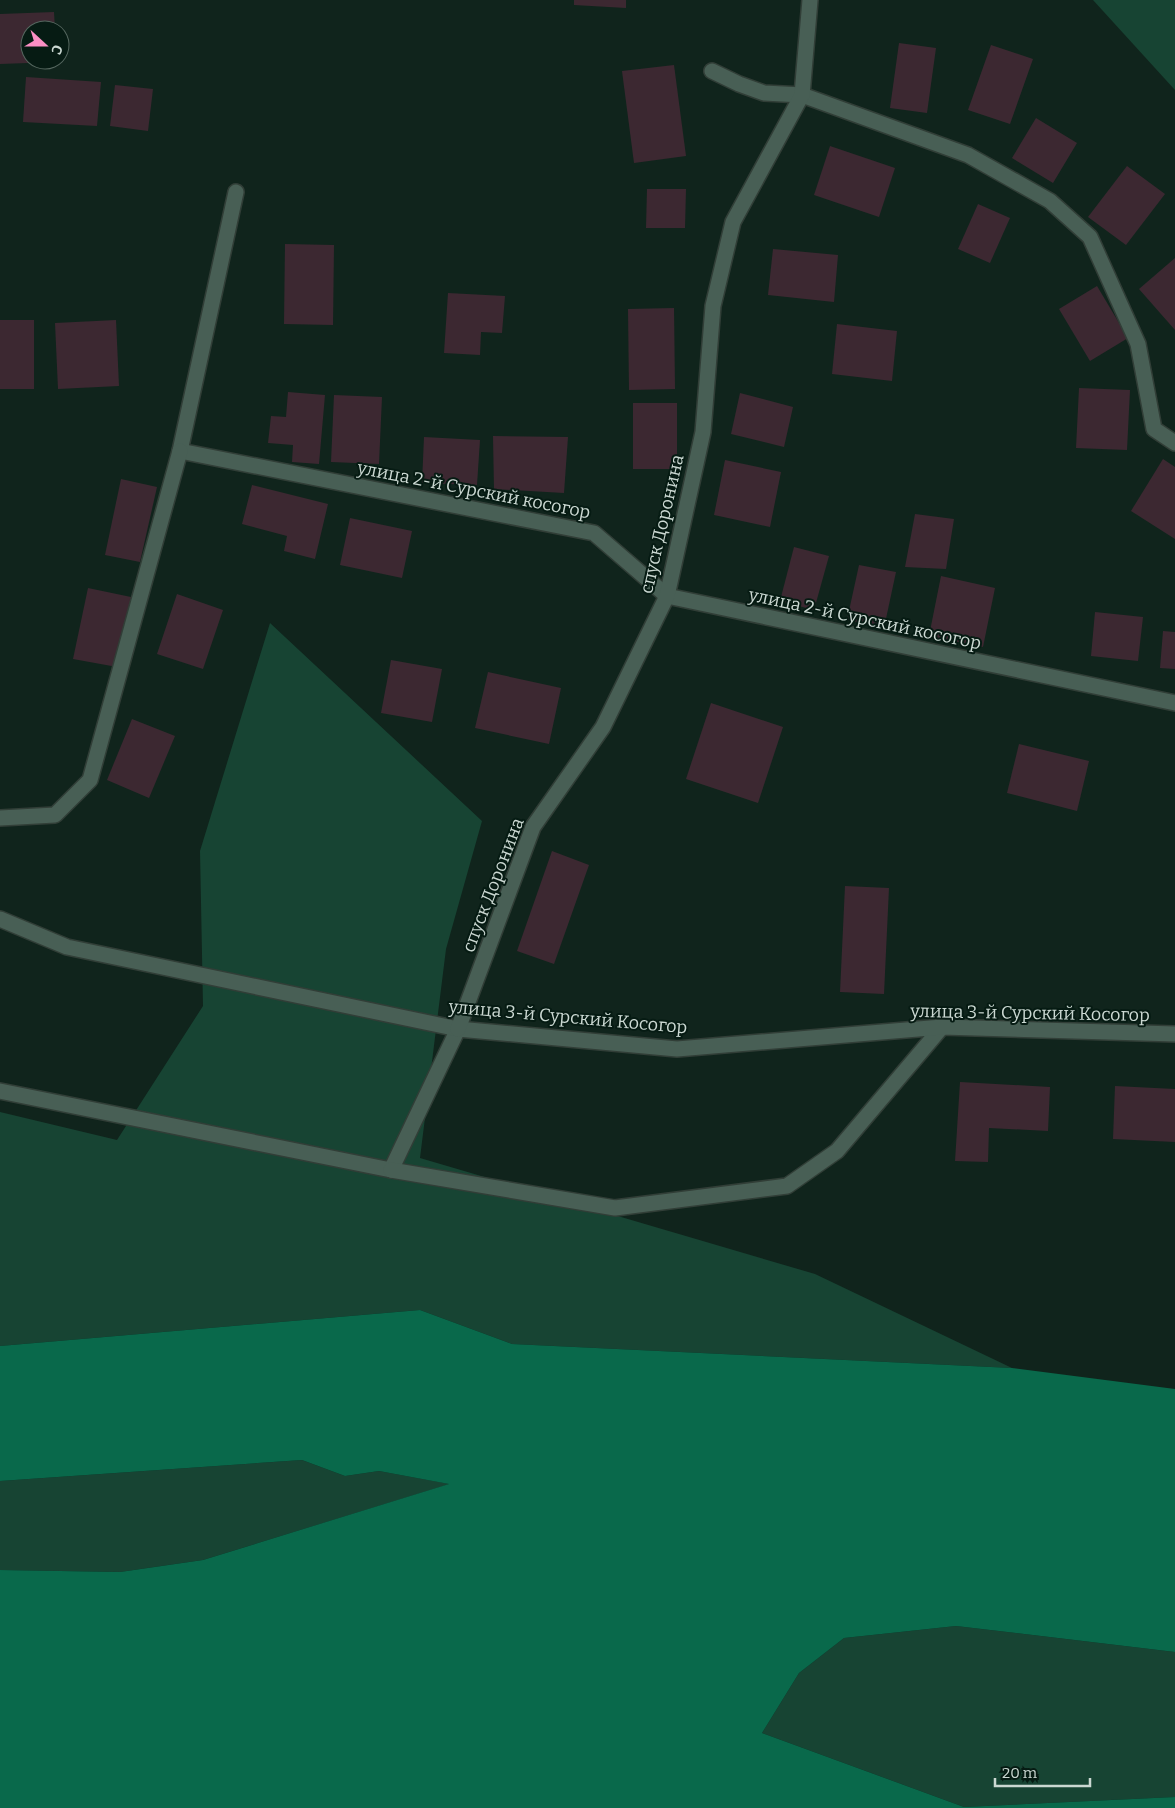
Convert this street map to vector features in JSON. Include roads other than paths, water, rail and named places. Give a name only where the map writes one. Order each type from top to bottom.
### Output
[{"type":"street","name":"спуск Доронина","points":[[391,1170],[458,1029],[533,827],[602,727],[667,596],[703,432],[713,306],[733,222],[802,95],[810,0]]},
{"type":"street","points":[[712,71],[764,93],[802,95],[968,155],[1050,201],[1090,237],[1138,344],[1154,429],[1175,443]]},
{"type":"street","points":[[0,818],[55,815],[90,780],[180,451],[236,192]]},
{"type":"street","name":"улица 2-й Сурский косогор","points":[[180,451],[594,533],[667,596],[1175,703]]},
{"type":"street","name":"улица 3-й Сурский Косогор","points":[[0,918],[67,947],[458,1029],[677,1049],[942,1027],[1175,1034]]},
{"type":"street","points":[[0,1091],[391,1170],[615,1208],[787,1186],[837,1150],[942,1027]]}]
